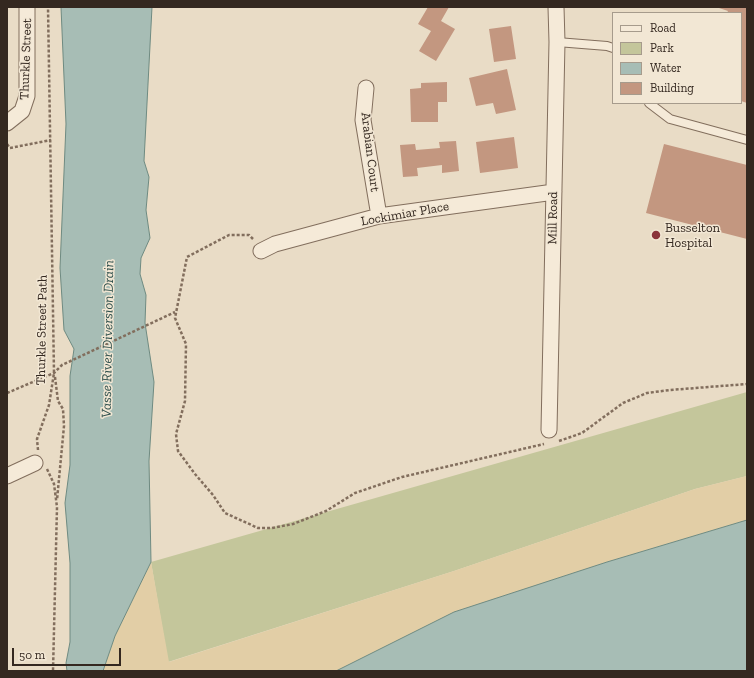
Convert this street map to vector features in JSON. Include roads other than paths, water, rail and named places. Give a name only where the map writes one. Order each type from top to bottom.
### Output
[{"type":"street","name":"Thurkle Street","points":[[7,123],[22,111],[26,103],[28,83],[27,7]]},
{"type":"street","name":"Mill Road","points":[[552,438],[557,42],[556,7]]},
{"type":"street","name":"Arabian Court","points":[[366,88],[363,120],[379,216]]},
{"type":"street","name":"Lockimiar Place","points":[[261,251],[274,244],[379,216],[554,192]]},
{"type":"street","points":[[7,476],[40,461]]},
{"type":"lane","points":[[557,42],[612,48]]},
{"type":"lane","points":[[649,104],[670,120],[747,140]]},
{"type":"water","name":"Vasse River Diversion Drain","points":[[61,7],[152,7],[144,161],[149,177],[146,210],[150,238],[141,258],[140,274],[146,295],[145,323],[154,382],[149,461],[151,562],[115,636],[103,671],[67,671],[66,663],[70,642],[70,563],[65,503],[70,465],[70,376],[74,349],[64,330],[60,268],[66,124]]},
{"type":"water","points":[[747,520],[747,671],[336,671],[454,612],[607,562]]},
{"type":"place","name":"Busselton Hospital","points":[[656,235]]}]
